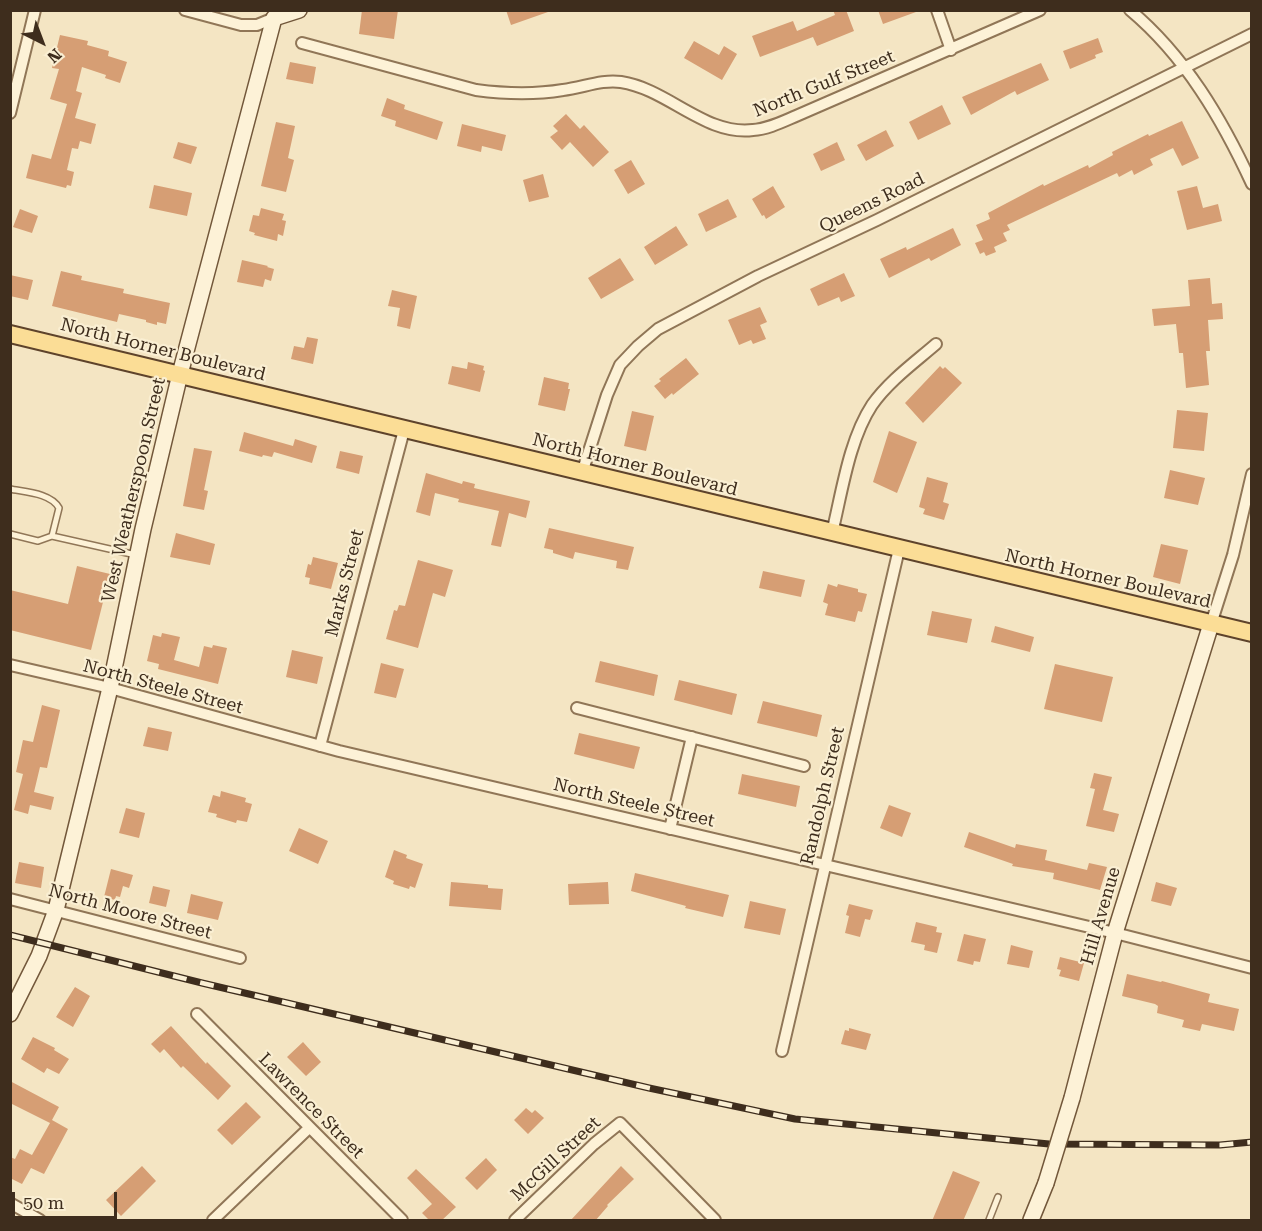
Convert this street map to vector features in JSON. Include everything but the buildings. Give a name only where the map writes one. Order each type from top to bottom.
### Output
[{"type":"main road","name":"North Horner Boulevard","points":[[10,334],[1251,633]]},
{"type":"street","points":[[10,112],[35,10]]},
{"type":"street","points":[[185,10],[242,25],[257,25],[275,14],[299,10]]},
{"type":"street","points":[[937,10],[951,50]]},
{"type":"street","name":"North Gulf Street","points":[[302,43],[476,90],[531,94],[620,81],[661,95],[718,127],[750,131],[764,129],[796,117],[1040,10]]},
{"type":"street","points":[[1130,10],[1184,66],[1221,122],[1251,183]]},
{"type":"street","name":"West Weatherspoon Street","points":[[10,1014],[39,956],[56,910],[110,688],[180,374],[275,14]]},
{"type":"street","name":"Queens Road","points":[[582,473],[607,395],[620,365],[658,329],[758,276],[877,220],[1251,34]]},
{"type":"street","points":[[832,533],[855,442],[866,416],[889,385],[936,344]]},
{"type":"street","name":"Marks Street","points":[[320,746],[404,430]]},
{"type":"street","points":[[1211,624],[1233,555],[1251,474]]},
{"type":"street","name":"Randolph Street","points":[[782,1051],[898,549]]},
{"type":"street","name":"Hill Avenue","points":[[1031,1221],[1046,1183],[1072,1098],[1115,933],[1211,624]]},
{"type":"street","name":"North Steele Street","points":[[10,665],[110,688],[320,746],[1115,933],[1251,968]]},
{"type":"street","points":[[577,708],[804,766]]},
{"type":"street","points":[[670,829],[692,738]]},
{"type":"street","name":"North Moore Street","points":[[10,899],[240,958]]},
{"type":"street","name":"Lawrence Street","points":[[197,1014],[402,1221]]},
{"type":"street","name":"McGill Street","points":[[515,1221],[594,1144],[620,1123],[715,1221]]},
{"type":"street","points":[[213,1221],[309,1128]]},
{"type":"street","points":[[10,1203],[40,1221]]},
{"type":"lane","points":[[10,489],[56,502],[59,508],[52,536]]},
{"type":"lane","points":[[10,534],[38,541],[52,536],[138,556]]},
{"type":"lane","points":[[989,1221],[998,1197]]},
{"type":"railway","points":[[10,935],[202,983],[649,1088],[795,1119],[1049,1144],[1220,1145],[1252,1142]]}]
